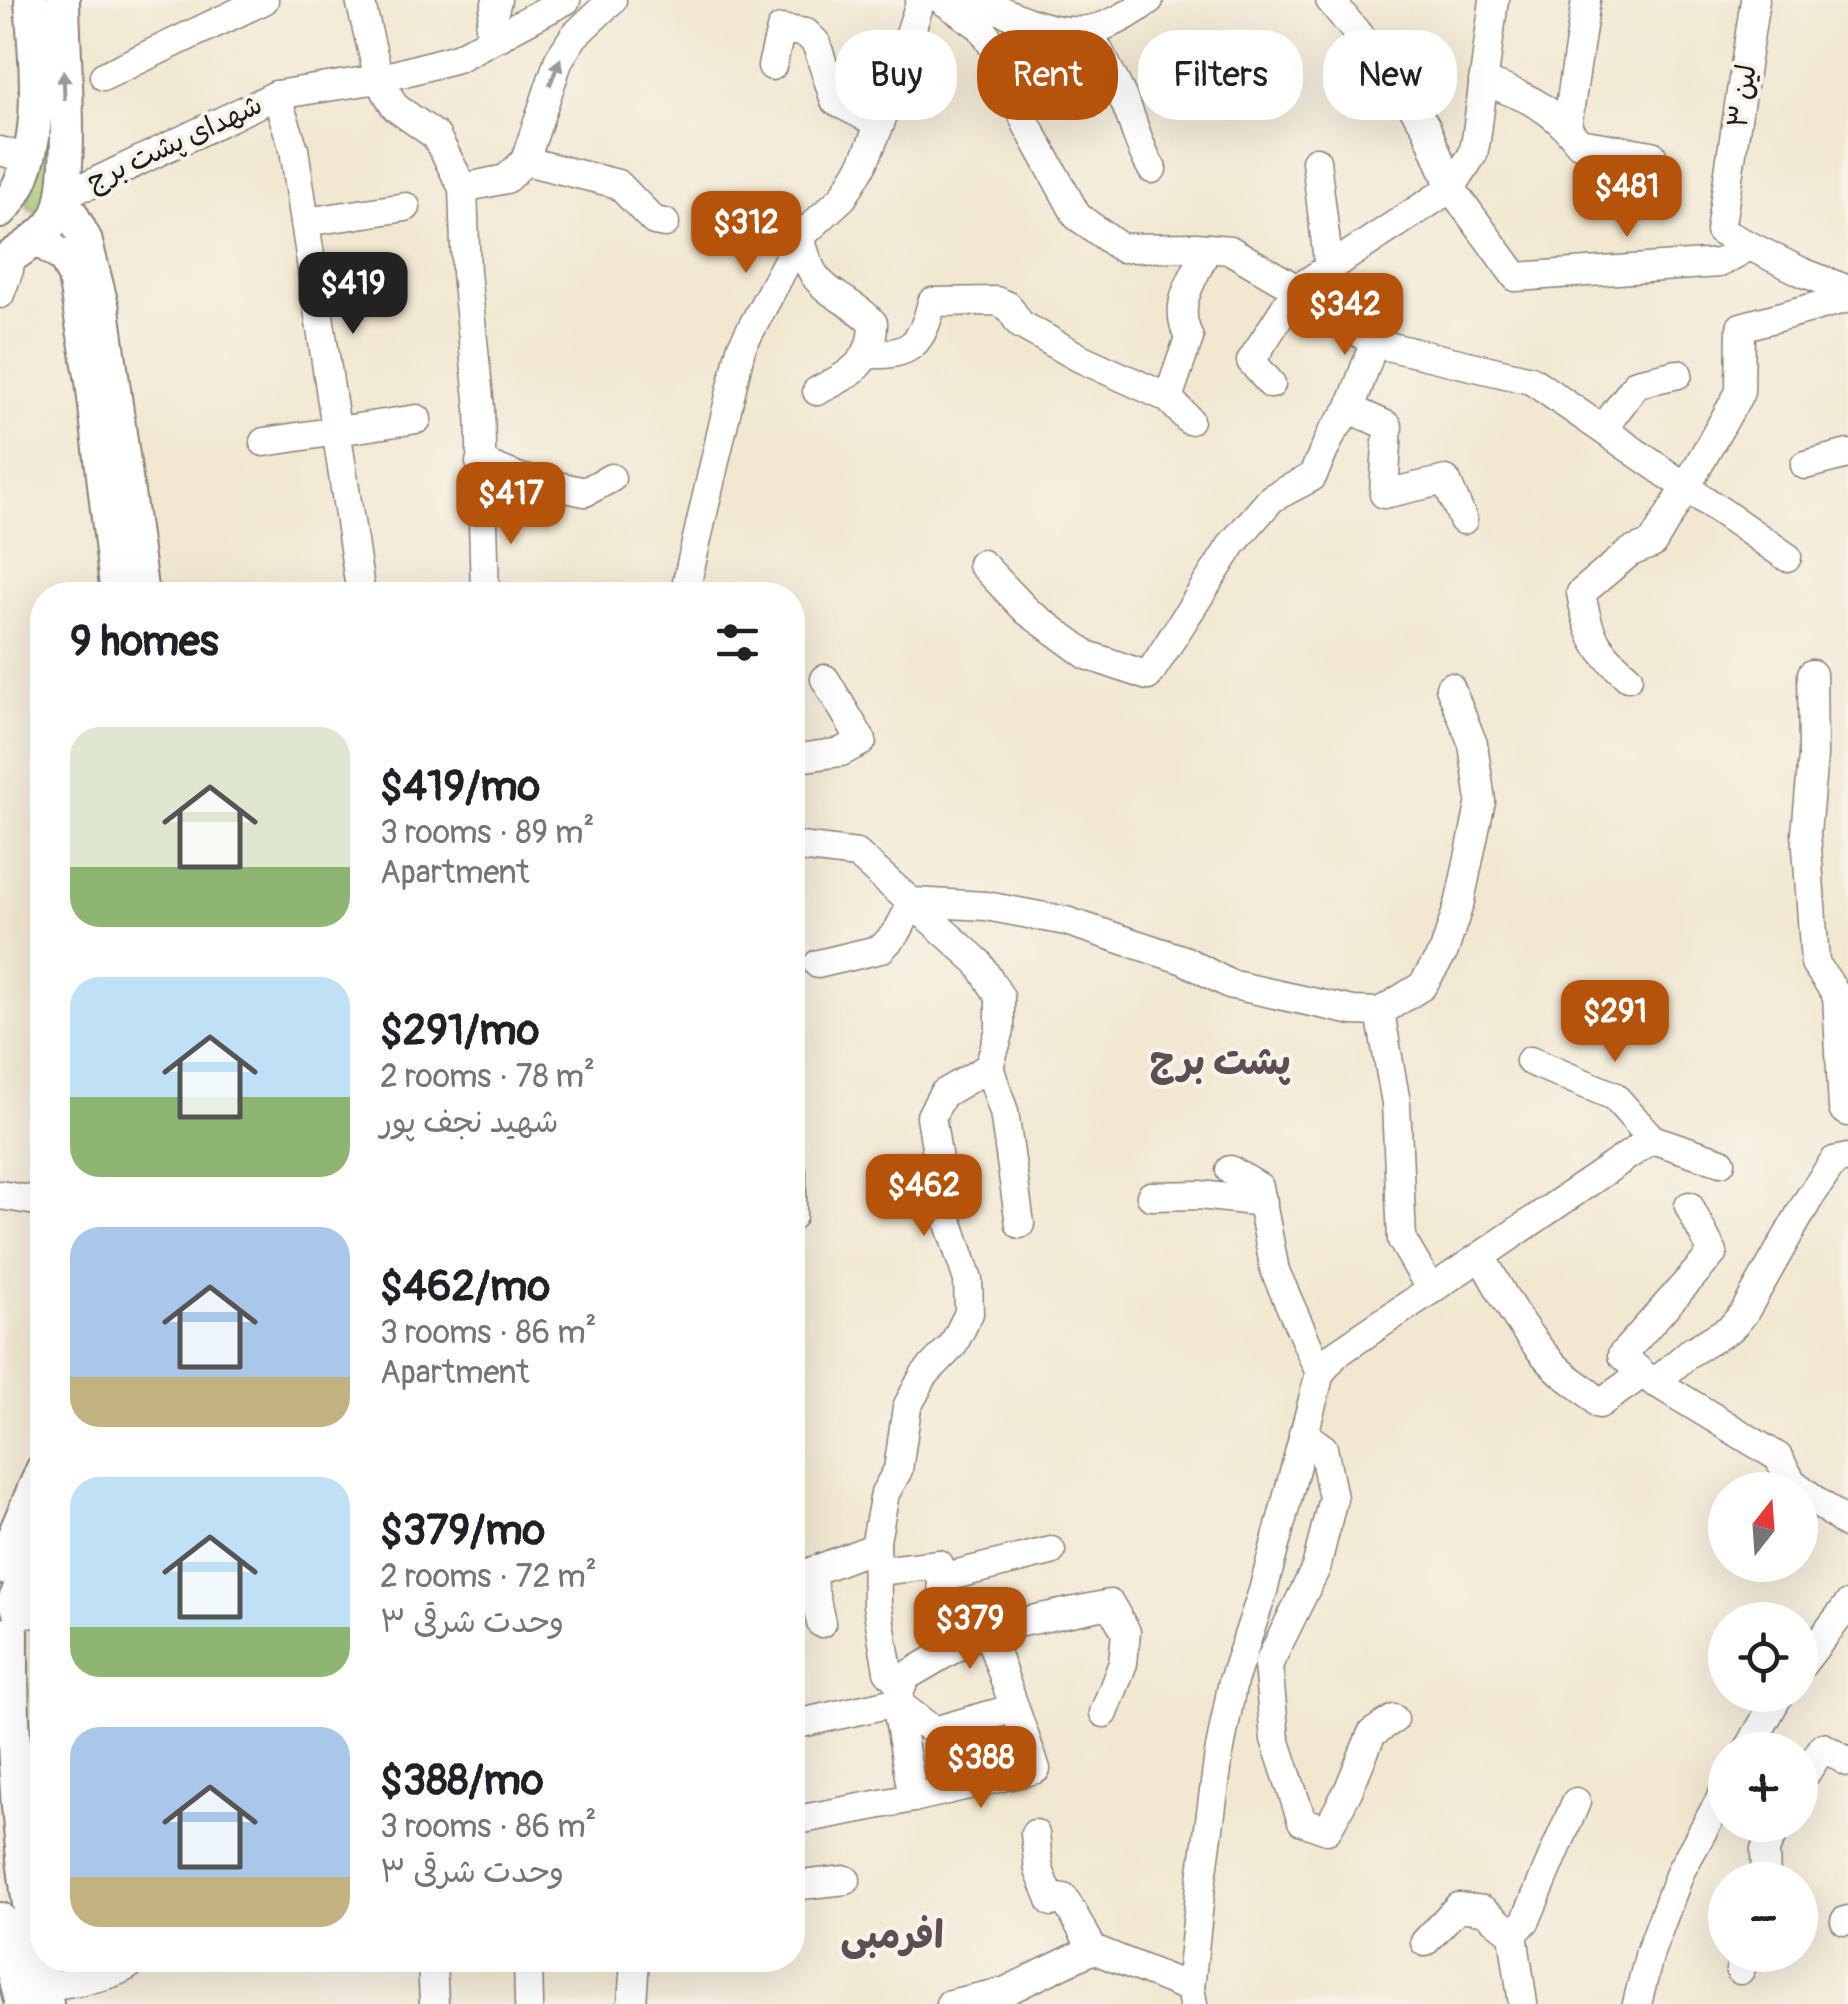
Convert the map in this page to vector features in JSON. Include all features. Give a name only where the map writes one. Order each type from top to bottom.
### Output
[{"type":"main road","points":[[31,0],[35,68],[19,158],[22,186],[2,210],[4,224],[16,238],[36,238],[65,258],[74,277],[92,381],[115,582]]},
{"type":"main road","points":[[2,259],[36,238],[54,221],[64,186],[67,138],[63,0]]},
{"type":"main road","points":[[64,186],[85,239],[103,309],[140,582]]},
{"type":"main road","points":[[0,1568],[30,1498]]},
{"type":"main road","points":[[24,1959],[14,1615],[30,1569]]},
{"type":"street","points":[[104,76],[264,0]]},
{"type":"street","points":[[360,0],[379,79],[395,107],[436,136],[464,188],[466,273],[480,408],[485,582]]},
{"type":"street","name":"شهدای پشت برج","points":[[64,186],[89,185],[276,95],[379,79],[457,58],[493,27],[566,0]]},
{"type":"street","points":[[464,188],[506,179],[525,161],[559,59],[574,36],[612,0]]},
{"type":"street","points":[[687,582],[741,348],[800,236],[843,197],[863,164],[920,0]]},
{"type":"street","points":[[942,0],[981,27],[998,54],[1027,125],[1077,216],[1121,248],[1230,250],[1297,289],[1374,343],[1532,380],[1787,557]]},
{"type":"street","points":[[978,0],[1034,25],[1060,30]]},
{"type":"street","points":[[1095,30],[1121,22],[1149,0]]},
{"type":"street","points":[[1330,0],[1394,78],[1426,128],[1451,188],[1516,277],[1720,263],[1750,246]]},
{"type":"street","points":[[1271,384],[1252,361],[1297,289],[1451,188],[1473,154],[1494,0]]},
{"type":"street","points":[[1567,126],[1586,0]]},
{"type":"street","name":"لین ۳","points":[[1755,0],[1720,232],[1848,294]]},
{"type":"street","points":[[772,66],[781,29],[806,34],[816,43],[836,101],[880,124]]},
{"type":"street","points":[[1483,81],[1534,99],[1567,126],[1579,143],[1652,155]]},
{"type":"street","points":[[1118,87],[1136,141],[1152,169]]},
{"type":"street","points":[[276,95],[294,149],[360,582]]},
{"type":"street","points":[[525,161],[618,184],[654,221],[665,223]]},
{"type":"street","points":[[1316,161],[1330,268]]},
{"type":"street","points":[[305,222],[406,207]]},
{"type":"street","points":[[800,236],[812,273],[823,286],[862,310],[873,324],[873,340],[867,354],[850,374],[817,391]]},
{"type":"street","points":[[1168,398],[1189,338],[1182,324],[1181,303],[1207,248]]},
{"type":"street","points":[[0,294],[9,270],[2,259]]},
{"type":"street","points":[[1628,677],[1599,652],[1586,619],[1582,592],[1630,552],[1652,544],[1740,392],[1741,327],[1848,294]]},
{"type":"street","points":[[867,354],[900,354],[910,348],[920,337],[932,302],[996,301],[1008,306],[1020,324],[1080,358],[1168,398],[1189,420]]},
{"type":"street","points":[[982,564],[1027,612],[1087,655],[1148,676],[1233,543],[1272,498],[1312,477],[1332,433],[1350,409],[1374,343]]},
{"type":"street","points":[[1602,430],[1637,383],[1678,374]]},
{"type":"street","points":[[1350,409],[1388,426],[1384,494],[1446,480],[1463,520]]},
{"type":"street","points":[[264,442],[417,419]]},
{"type":"street","points":[[1804,465],[1848,454]]},
{"type":"street","points":[[480,462],[520,478],[586,492],[611,478]]},
{"type":"street","points":[[1812,674],[1813,756],[1806,833],[1815,963],[1837,994],[1839,1086],[1843,1109],[1848,1112]]},
{"type":"street","points":[[805,757],[841,752],[862,741],[825,679]]},
{"type":"street","points":[[913,902],[986,906],[1066,921],[1184,960],[1229,984],[1353,1011],[1380,1012],[1422,986],[1444,952],[1460,901],[1482,801],[1473,744],[1450,687]]},
{"type":"street","points":[[805,848],[857,854],[978,962],[1000,997],[1000,1030],[989,1067],[1004,1112],[1020,1224]]},
{"type":"street","points":[[818,964],[881,949],[897,932],[913,902]]},
{"type":"street","points":[[1380,1012],[1396,1103],[1402,1240],[1430,1290]]},
{"type":"street","points":[[1530,1062],[1614,1096],[1652,1139],[1721,1162]]},
{"type":"street","points":[[989,1067],[943,1094],[930,1116],[947,1216],[968,1280],[969,1313],[953,1345],[924,1375],[906,1407],[898,1470],[885,1494],[877,1559],[877,1605],[888,1671],[899,1694],[934,1731],[1015,1708]]},
{"type":"street","points":[[1035,1834],[1039,1870],[1052,1902],[1064,1898],[1092,1948],[1192,1996],[1217,1771],[1233,1682],[1263,1592],[1320,1373],[1336,1354],[1652,1139]]},
{"type":"street","points":[[1481,1256],[1505,1300],[1558,1369],[1586,1387],[1599,1404],[1731,1328],[1744,1313],[1834,1161],[1848,1158]]},
{"type":"street","points":[[1230,1170],[1259,1187],[1274,1271],[1320,1373]]},
{"type":"street","points":[[1151,1196],[1199,1195],[1263,1202]]},
{"type":"street","points":[[0,1196],[30,1200]]},
{"type":"street","points":[[1688,1206],[1713,1253],[1622,1355],[1649,1378],[1778,1457],[1792,1482],[1848,1525]]},
{"type":"street","points":[[1303,1434],[1324,1448],[1333,1498],[1316,1568],[1268,1665],[1275,1739],[1302,1821],[1327,1830],[1372,1733],[1394,1719]]},
{"type":"street","points":[[941,1578],[1050,1551]]},
{"type":"street","points":[[820,1623],[810,1572],[877,1559],[939,1564],[952,1650]]},
{"type":"street","points":[[913,1798],[899,1694],[905,1677],[988,1629],[1110,1604],[1126,1632],[1124,1662],[1104,1713]]},
{"type":"street","points":[[1818,1644],[1848,1606]]},
{"type":"street","points":[[805,1818],[913,1798],[1036,1768],[988,1629]]},
{"type":"street","points":[[805,1721],[899,1694]]},
{"type":"street","points":[[1818,1755],[1823,1747],[1848,1762]]},
{"type":"street","points":[[1513,1934],[1526,1920],[1576,1802]]},
{"type":"street","points":[[1637,2004],[1650,1952],[1681,1870],[1708,1822]]},
{"type":"street","points":[[805,1885],[846,1880]]},
{"type":"street","points":[[1426,1942],[1458,1907],[1483,1910],[1513,1934],[1523,2004]]},
{"type":"street","points":[[950,2004],[1004,1992],[1092,1948]]},
{"type":"street","points":[[80,1972],[97,1976],[110,1972]]},
{"type":"street","points":[[433,1972],[434,2004]]},
{"type":"street","points":[[528,1972],[529,2004]]},
{"type":"street","points":[[632,2004],[634,1972]]},
{"type":"green space","points":[[52,96],[50,210],[39,213],[28,208],[27,199]]},
{"type":"district","name":"پشت برج","points":[[1220,1061]]},
{"type":"district","name":"افرمبی","points":[[892,1935]]}]
